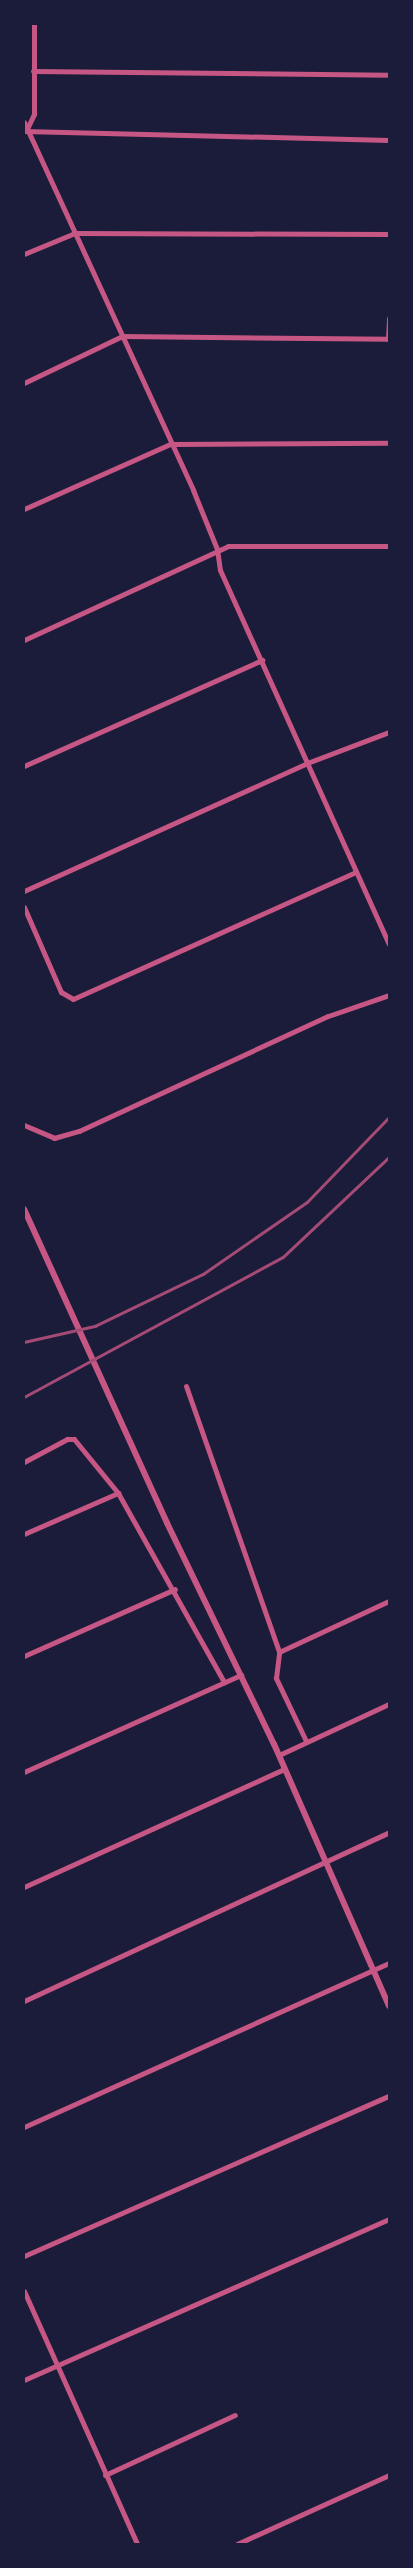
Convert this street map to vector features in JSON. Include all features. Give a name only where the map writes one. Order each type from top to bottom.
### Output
[{"type":"street","points":[[26,130],[34,114],[34,24]]},
{"type":"street","points":[[33,71],[389,75]]},
{"type":"street","points":[[24,122],[217,549],[220,570],[389,944]]},
{"type":"street","points":[[26,130],[53,134],[389,140]]},
{"type":"street","points":[[24,254],[75,233],[389,234]]},
{"type":"street","points":[[24,383],[122,336],[389,339],[389,318]]},
{"type":"street","points":[[24,509],[170,444],[389,444]]},
{"type":"street","points":[[24,640],[197,563],[217,549],[282,544],[389,546]]},
{"type":"street","points":[[24,766],[262,660]]},
{"type":"street","points":[[24,891],[307,763],[389,732]]},
{"type":"street","points":[[24,907],[60,992],[73,999],[356,872]]},
{"type":"street","points":[[24,1125],[54,1138],[79,1131],[328,1016],[389,995]]},
{"type":"street","points":[[24,1209],[166,1523],[274,1744],[389,2006]]},
{"type":"street","points":[[186,1386],[279,1652],[277,1662],[280,1690],[306,1741]]},
{"type":"street","points":[[24,1462],[67,1439],[74,1439],[118,1493],[176,1589],[224,1682]]},
{"type":"street","points":[[24,1534],[118,1493]]},
{"type":"street","points":[[24,1656],[176,1589]]},
{"type":"street","points":[[279,1652],[389,1600]]},
{"type":"street","points":[[24,1772],[241,1675]]},
{"type":"street","points":[[279,1755],[389,1704]]},
{"type":"street","points":[[24,1886],[284,1769]]},
{"type":"street","points":[[24,2001],[389,1832]]},
{"type":"street","points":[[24,2127],[389,1963]]},
{"type":"street","points":[[24,2256],[389,2096]]},
{"type":"street","points":[[24,2380],[389,2219]]},
{"type":"street","points":[[24,2291],[137,2544]]},
{"type":"street","points":[[105,2475],[235,2415]]},
{"type":"street","points":[[237,2544],[389,2475]]},
{"type":"railway","points":[[24,1342],[95,1326],[203,1274],[307,1202],[389,1117]]},
{"type":"railway","points":[[24,1397],[283,1257],[389,1157]]}]
